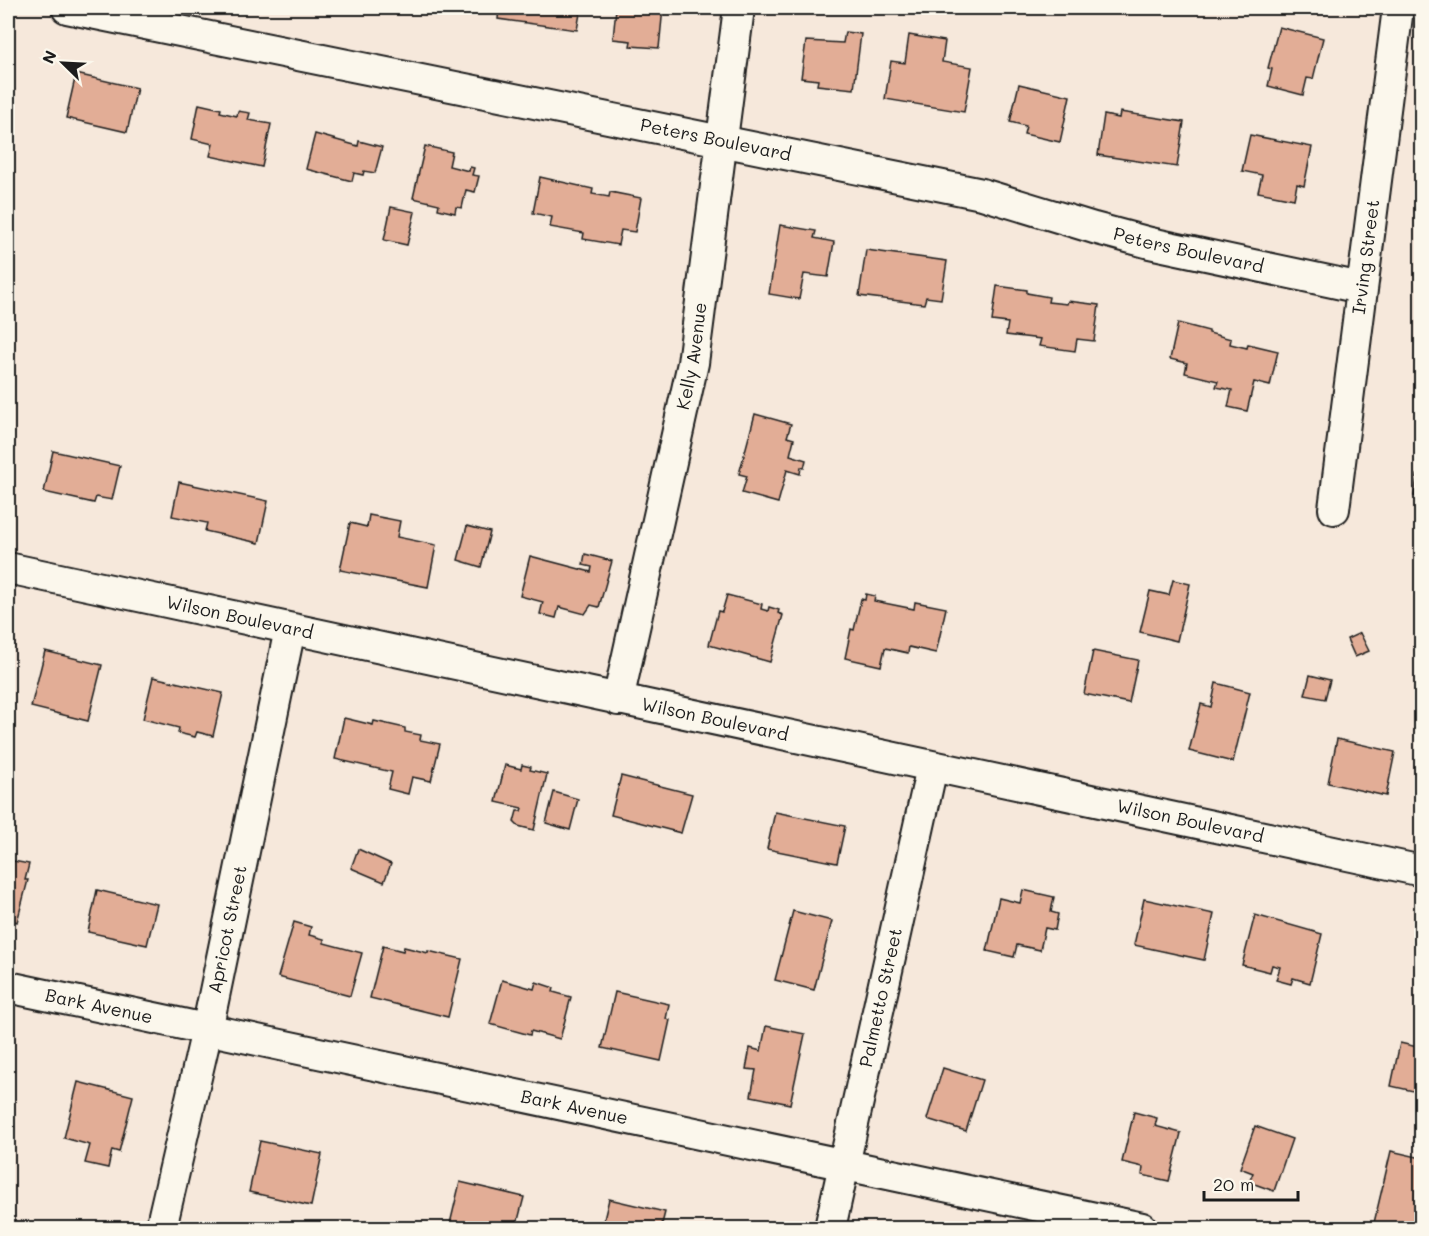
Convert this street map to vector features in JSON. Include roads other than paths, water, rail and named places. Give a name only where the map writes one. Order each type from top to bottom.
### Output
[{"type":"street","name":"Peters Boulevard","points":[[67,8],[982,194],[1150,243],[1361,288]]},
{"type":"street","name":"Kelly Avenue","points":[[618,700],[693,363],[739,8]]},
{"type":"street","name":"Irving Street","points":[[1334,509],[1398,8]]},
{"type":"street","name":"Wilson Boulevard","points":[[8,568],[1422,871]]},
{"type":"street","name":"Apricot Street","points":[[161,1228],[207,1030],[290,629]]},
{"type":"street","name":"Palmetto Street","points":[[830,1228],[932,767]]},
{"type":"street","name":"Bark Avenue","points":[[8,987],[1142,1228]]}]
